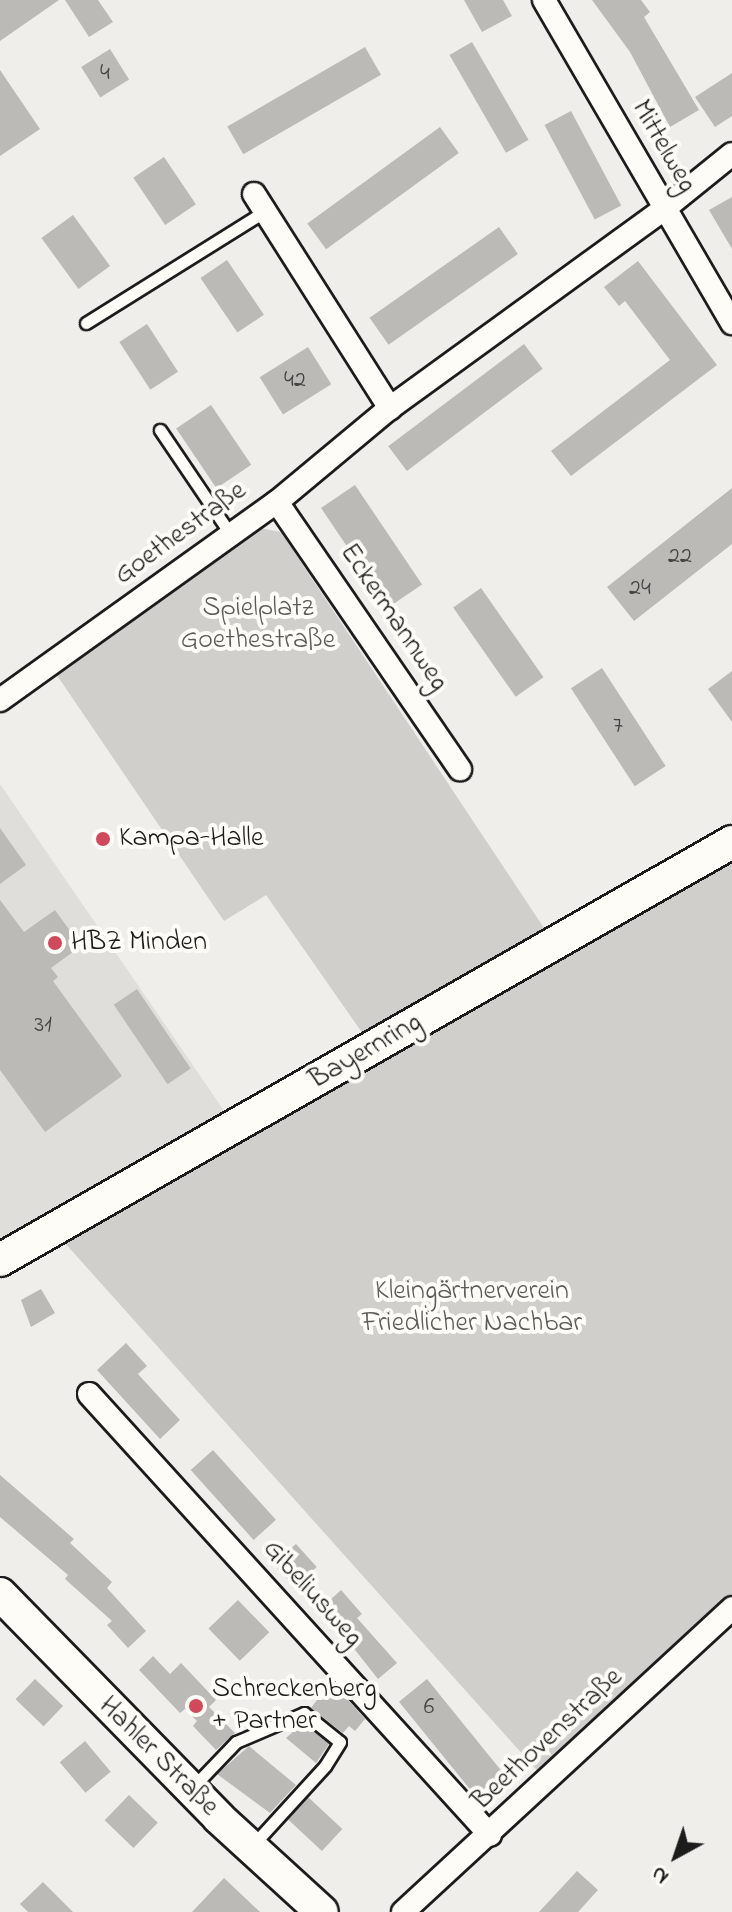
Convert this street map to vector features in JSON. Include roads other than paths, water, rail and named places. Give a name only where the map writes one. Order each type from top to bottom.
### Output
[{"type":"street","name":"Mittelweg","points":[[544,0],[732,323]]},
{"type":"street","name":"Goethestraße","points":[[0,700],[277,502],[390,408],[664,209],[732,154]]},
{"type":"street","points":[[259,203],[390,408]]},
{"type":"street","name":"Eckermannweg","points":[[277,502],[460,769]]},
{"type":"street","name":"Bayernring","points":[[0,1260],[732,842]]},
{"type":"street","name":"Gibeliusweg","points":[[89,1394],[490,1835]]},
{"type":"street","name":"Hahler Straße","points":[[2,1601],[191,1790],[322,1912]]},
{"type":"street","name":"Beethovenstraße","points":[[403,1912],[490,1835],[732,1608]]},
{"type":"lane","points":[[86,323],[259,203]]},
{"type":"lane","points":[[160,430],[231,535]]},
{"type":"lane","points":[[191,1790],[236,1742],[304,1713],[340,1742],[325,1766],[251,1847]]},
{"type":"place","name":"Kampa-Halle","points":[[103,839]]},
{"type":"place","name":"HBZ Minden","points":[[55,943]]},
{"type":"place","name":"Schreckenberg + Partner","points":[[196,1706]]},
{"type":"park label","name":"Spielplatz Goethestraße","points":[[258,625]]},
{"type":"park label","name":"Kleingärtnerverein Friedlicher Nachbar","points":[[472,1308]]}]
